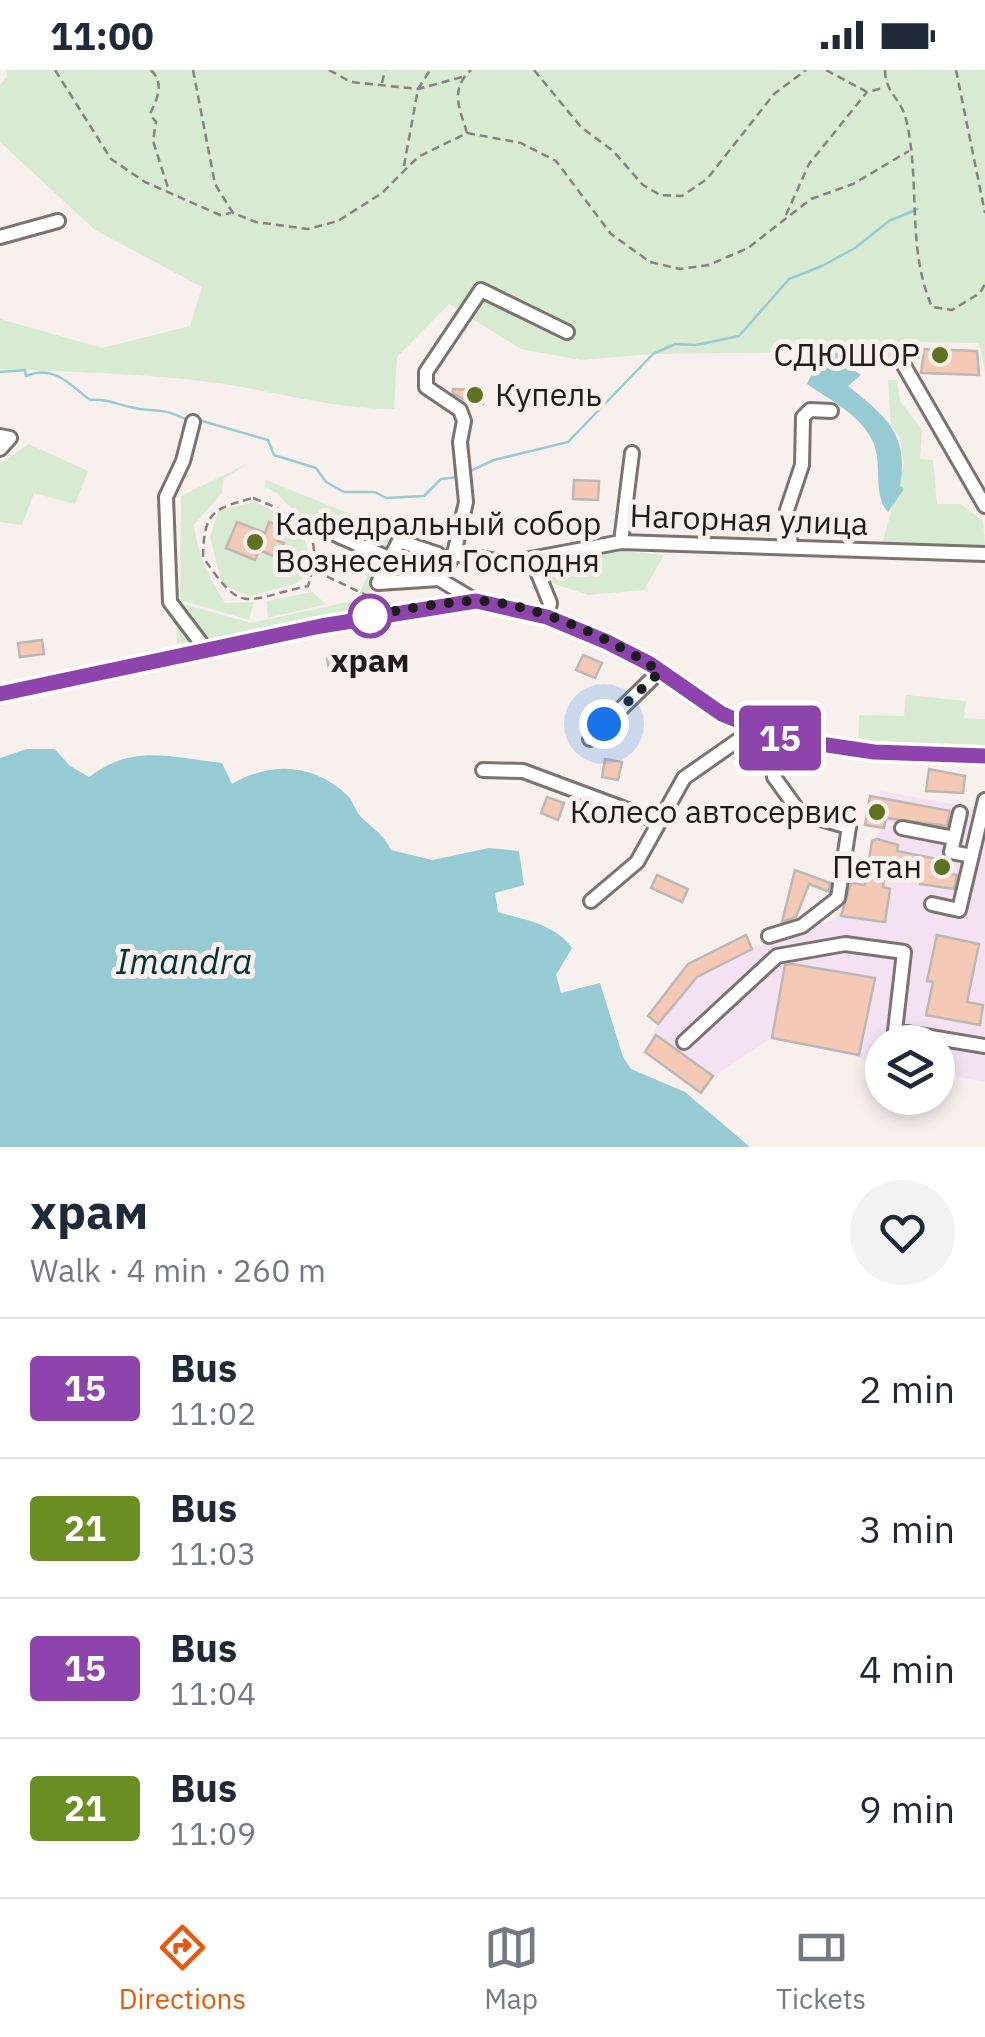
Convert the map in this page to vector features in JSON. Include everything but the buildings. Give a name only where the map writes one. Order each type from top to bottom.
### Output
[{"type":"street","points":[[0,237],[58,222]]},
{"type":"street","points":[[437,579],[454,554],[466,502],[464,420],[460,410],[426,387],[426,372],[481,290],[567,332]]},
{"type":"street","points":[[903,364],[985,506]]},
{"type":"street","points":[[791,547],[787,510],[802,465],[803,417],[810,410],[831,411]]},
{"type":"street","points":[[193,422],[184,461],[166,498],[170,602],[207,650]]},
{"type":"street","points":[[621,542],[632,452]]},
{"type":"street","points":[[323,529],[390,559]]},
{"type":"street","points":[[378,583],[399,541],[438,554],[437,579]]},
{"type":"street","name":"Нагорная улица","points":[[454,554],[509,563],[621,542],[985,554]]},
{"type":"street","points":[[532,559],[550,602],[547,617]]},
{"type":"street","points":[[378,583],[437,579],[476,601],[547,617],[607,642],[722,714],[780,738],[874,752],[985,756]]},
{"type":"street","points":[[0,694],[425,606],[476,601]]},
{"type":"street","points":[[590,738],[660,672]]},
{"type":"street","points":[[591,901],[638,862],[684,778],[754,729]]},
{"type":"street","points":[[769,936],[802,926],[838,898],[849,827],[800,813],[774,778],[780,738]]},
{"type":"street","points":[[483,770],[524,771],[660,822]]},
{"type":"street","points":[[932,904],[958,910],[985,800]]},
{"type":"street","points":[[960,812],[951,852],[972,856]]},
{"type":"street","points":[[902,828],[954,838]]},
{"type":"street","points":[[684,1042],[777,956],[845,944],[904,952],[895,1031],[985,1046]]},
{"type":"path","points":[[54,70],[111,159],[169,193],[220,215],[232,212]]},
{"type":"path","points":[[152,70],[157,76],[159,96],[150,114],[156,122],[153,141],[169,193]]},
{"type":"path","points":[[193,70],[215,184],[232,212],[256,222],[308,229],[338,222],[382,194],[404,167],[466,134],[521,144],[556,161],[612,234],[650,262],[680,269],[709,265],[748,248],[785,216],[909,151]]},
{"type":"path","points":[[329,70],[351,82],[418,89],[464,76],[471,70]]},
{"type":"path","points":[[381,86],[385,70]]},
{"type":"path","points":[[404,167],[418,89],[430,70]]},
{"type":"path","points":[[534,70],[582,127],[613,151],[643,185],[660,195],[682,196],[707,179],[774,94],[806,70]]},
{"type":"path","points":[[826,70],[867,92]]},
{"type":"path","points":[[885,70],[885,87],[906,117],[919,277],[932,307],[952,310],[980,293],[985,284]]},
{"type":"path","points":[[956,70],[985,213]]},
{"type":"path","points":[[464,76],[455,102],[466,134]]},
{"type":"path","points":[[785,216],[809,164],[867,92],[885,87]]},
{"type":"path","points":[[253,498],[292,514],[315,546],[318,557],[314,570],[308,586],[242,600],[229,596],[203,557],[208,520],[219,508],[253,498]]},
{"type":"path","points":[[280,554],[368,596],[378,583]]},
{"type":"shaded area","points":[[881,791],[985,810],[985,1082],[955,1076],[955,1025],[865,1025],[865,1059],[772,1038],[713,1076],[701,1093],[645,1052],[658,1024],[648,1016],[691,963],[746,935],[752,948],[836,919],[846,882],[865,884],[872,841],[883,828],[865,825],[870,796],[879,798]]},
{"type":"green space","points":[[6,70],[985,70],[985,371],[979,343],[915,342],[909,352],[879,361],[822,352],[653,354],[581,360],[521,349],[449,304],[397,357],[394,409],[347,406],[184,379],[0,369],[0,319],[102,348],[190,326],[202,287],[95,230],[0,142],[0,85],[7,77]]},
{"type":"green space","points":[[888,380],[897,380],[900,401],[922,430],[920,459],[933,460],[937,504],[961,504],[983,521],[985,546],[882,545],[904,463],[900,438],[891,425]]},
{"type":"green space","points":[[29,444],[88,471],[75,504],[34,493],[22,525],[0,522],[0,463]]},
{"type":"green space","points":[[249,463],[223,479],[222,493],[194,525],[205,566],[225,603],[254,602],[249,620],[180,600],[181,496]]},
{"type":"green space","points":[[266,480],[385,528],[377,546],[320,523],[315,535],[277,493],[265,487]]},
{"type":"green space","points":[[254,502],[289,519],[306,544],[310,572],[295,584],[248,596],[222,584],[210,537],[219,510]],"holes":[[[237,522],[265,533],[282,528],[278,541],[295,550],[292,556],[281,552],[278,558],[259,550],[227,548]]]},
{"type":"green space","points":[[388,526],[394,533],[361,611],[177,644],[176,602],[251,623],[357,600]]},
{"type":"green space","points":[[625,551],[664,555],[644,590],[588,595],[543,580],[544,566],[556,558]]},
{"type":"green space","points":[[312,592],[326,604],[268,618],[267,601]]},
{"type":"green space","points":[[906,695],[966,701],[964,718],[985,719],[985,747],[858,740],[859,715],[904,716]]},
{"type":"water","points":[[822,352],[861,355],[851,368],[861,375],[848,386],[884,418],[898,440],[900,486],[904,489],[888,512],[880,497],[876,451],[868,432],[844,409],[807,384]]},
{"type":"water","name":"Imandra","points":[[27,749],[55,749],[70,766],[89,777],[122,760],[153,755],[222,763],[232,784],[277,769],[307,772],[348,796],[360,816],[391,850],[432,860],[489,848],[519,851],[524,885],[495,893],[498,912],[548,928],[572,948],[556,975],[561,993],[600,983],[623,1057],[631,1069],[685,1092],[750,1147],[0,1147],[0,758]]},
{"type":"waterway","points":[[466,473],[494,460],[568,442],[653,354],[675,344],[696,345],[739,336],[789,279],[822,266],[855,248],[889,221],[918,209]]},
{"type":"waterway","points":[[0,372],[25,370],[26,376],[53,374],[90,400],[163,411],[187,420]]},
{"type":"waterway","points":[[195,419],[268,440],[274,455],[316,468],[326,482],[344,492],[375,492],[386,498],[424,496],[441,479],[459,477]]},
{"type":"bus line","name":"15","points":[[0,694],[321,626],[425,606],[476,601],[547,617],[607,642],[650,664],[722,714],[780,738],[874,752],[985,756]]},
{"type":"place","name":"СДЮШОР","points":[[940,355]]},
{"type":"place","name":"Купель","points":[[475,395]]},
{"type":"place","name":"Кафедральный собор Вознесения Господня","points":[[255,542]]},
{"type":"place","name":"храм","points":[[370,616]]},
{"type":"place","name":"Колесо автосервис","points":[[877,812]]},
{"type":"place","name":"Петан","points":[[942,867]]},
{"type":"route","points":[[370,616],[365,617],[476,601],[506,605],[607,642],[660,672],[604,724]]}]
